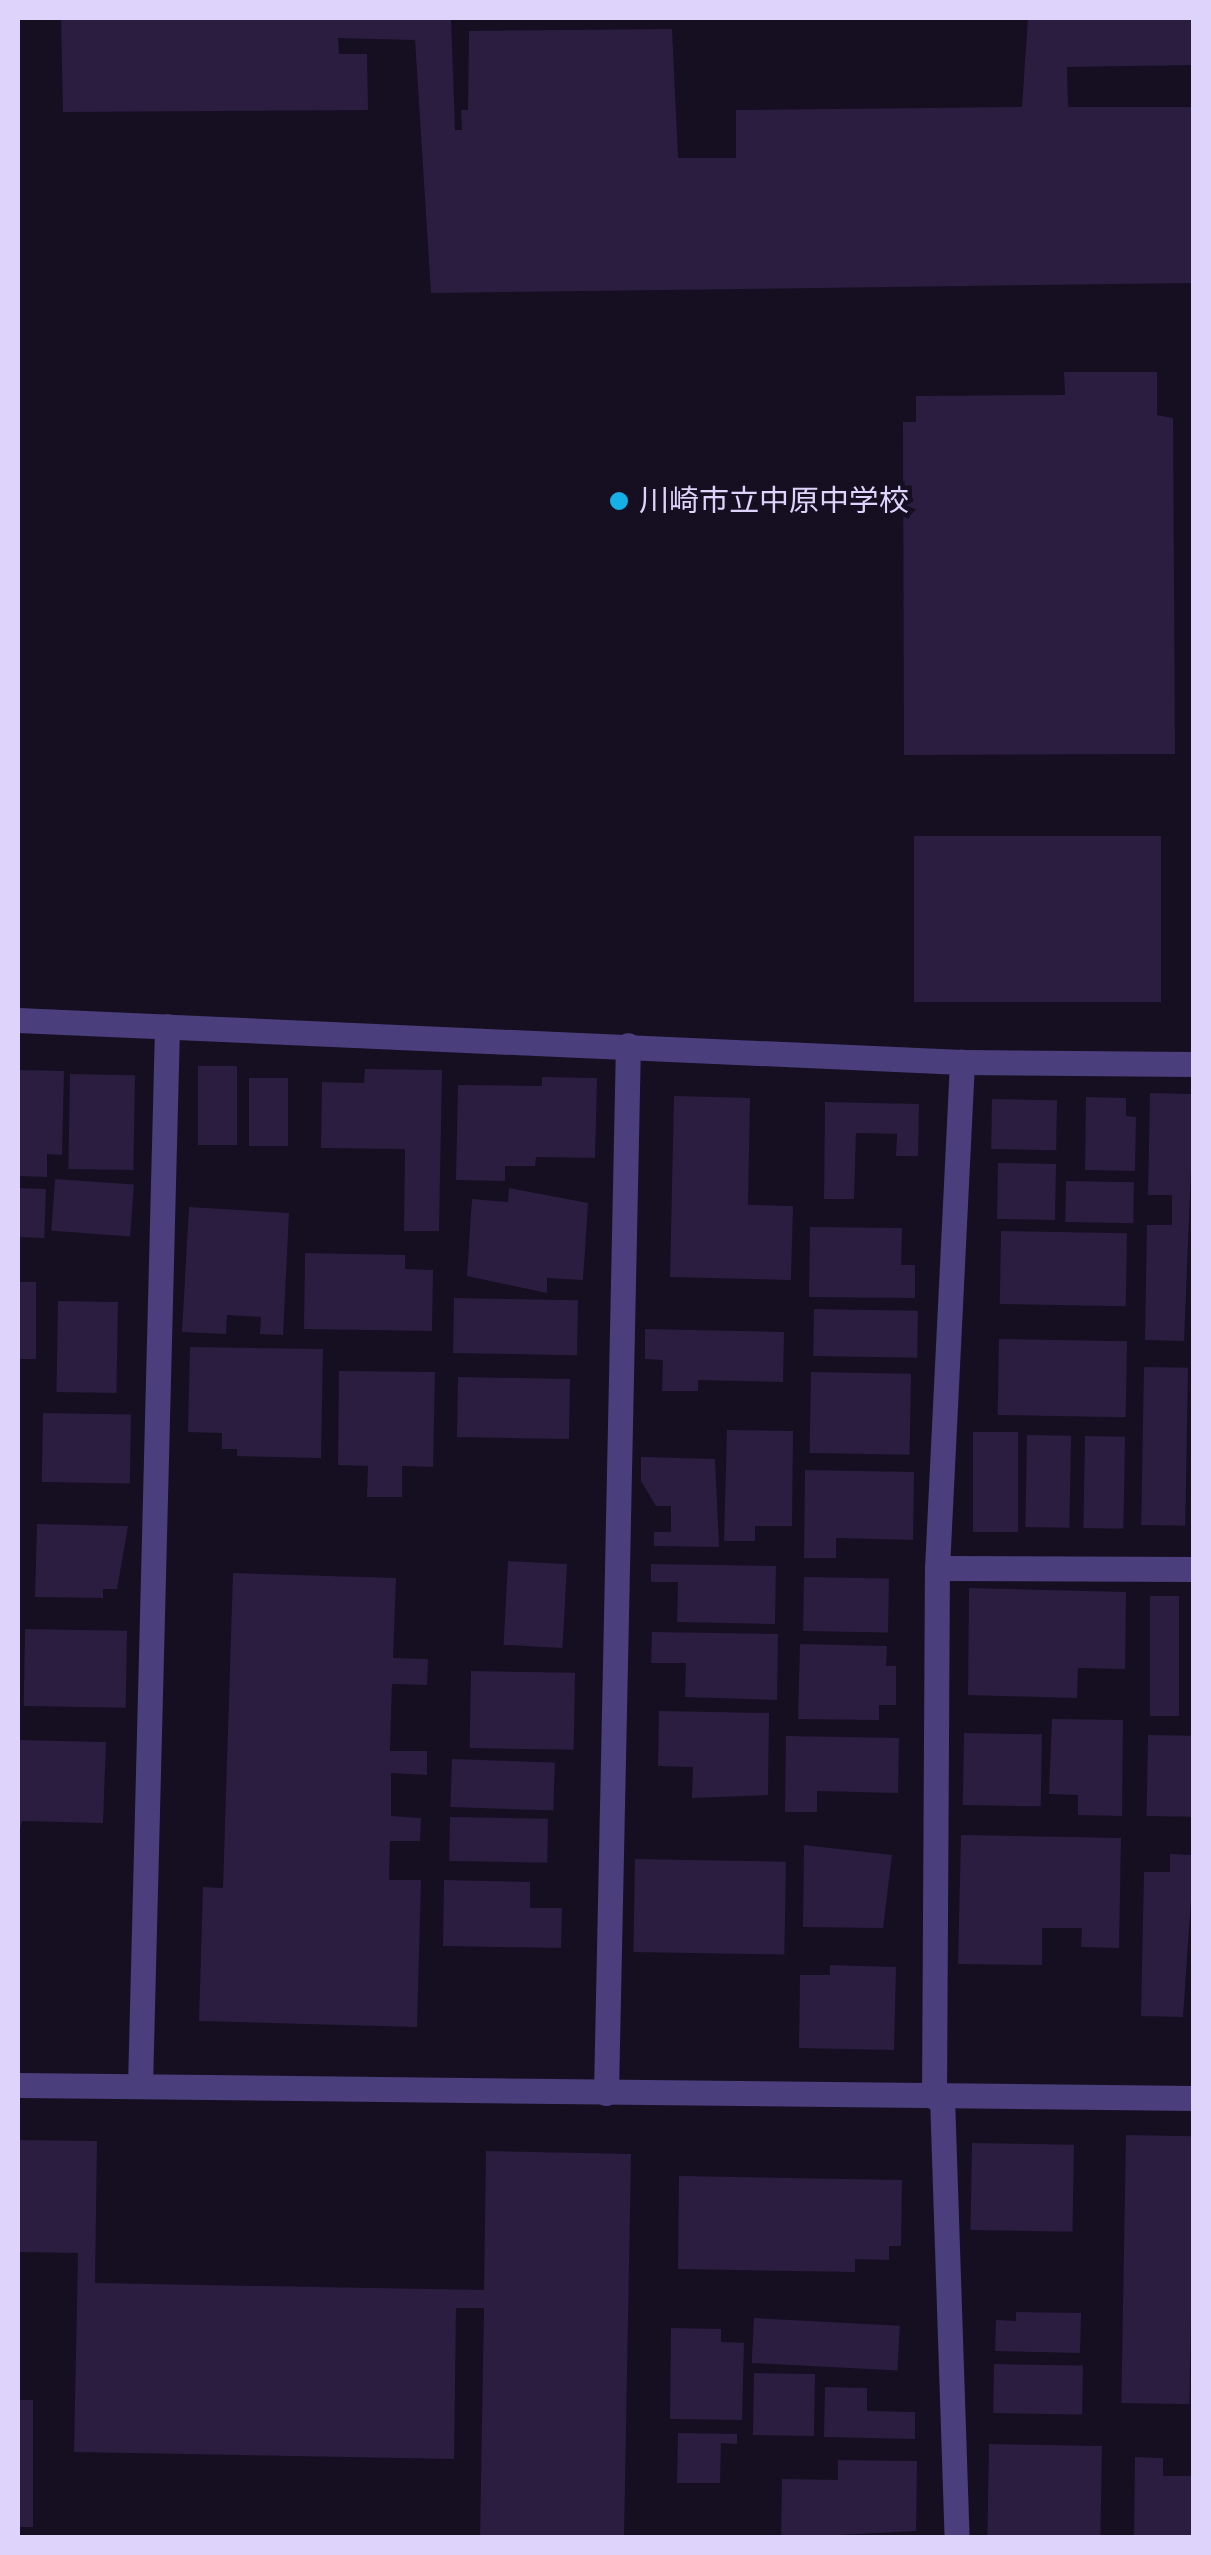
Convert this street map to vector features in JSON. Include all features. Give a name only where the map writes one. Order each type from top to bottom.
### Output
[{"type":"street","points":[[18,1020],[962,1062],[1194,1064]]},
{"type":"street","points":[[140,2086],[167,1026]]},
{"type":"street","points":[[606,2094],[628,1046]]},
{"type":"street","points":[[957,2538],[938,2097],[937,1568],[962,1062]]},
{"type":"street","points":[[937,1568],[1194,1569]]},
{"type":"street","points":[[18,2085],[1194,2098]]},
{"type":"building","points":[[61,18],[451,18],[455,130],[462,130],[461,110],[468,110],[469,31],[672,29],[678,158],[736,158],[736,110],[1022,107],[1028,18],[1194,18],[1194,65],[1067,67],[1068,107],[1194,107],[1194,283],[431,293],[415,40],[338,38],[339,54],[367,54],[368,110],[63,112]]},
{"type":"building","points":[[1064,372],[1157,372],[1157,415],[1173,418],[1175,754],[904,755],[903,422],[916,422],[916,396],[1065,395]]},
{"type":"building","points":[[914,836],[1161,836],[1161,1002],[914,1002]]},
{"type":"building","points":[[198,1066],[237,1066],[237,1145],[198,1145]]},
{"type":"building","points":[[365,1069],[442,1070],[439,1231],[404,1231],[405,1149],[321,1148],[322,1082],[364,1083]]},
{"type":"building","points":[[19,1070],[64,1071],[62,1155],[47,1154],[47,1177],[18,1176]]},
{"type":"building","points":[[70,1074],[135,1075],[133,1170],[68,1169]]},
{"type":"building","points":[[542,1077],[597,1078],[595,1158],[536,1157],[535,1166],[505,1166],[505,1181],[456,1180],[458,1085],[542,1086]]},
{"type":"building","points":[[249,1078],[288,1078],[288,1146],[249,1146]]},
{"type":"building","points":[[1150,1093],[1194,1094],[1184,1341],[1145,1340],[1147,1225],[1172,1225],[1172,1195],[1148,1195]]},
{"type":"building","points":[[674,1096],[750,1098],[748,1205],[793,1206],[791,1280],[670,1277]]},
{"type":"building","points":[[1086,1097],[1126,1098],[1126,1116],[1136,1117],[1135,1171],[1085,1170]]},
{"type":"building","points":[[992,1099],[1057,1100],[1056,1150],[991,1149]]},
{"type":"building","points":[[825,1102],[919,1104],[918,1156],[896,1156],[897,1134],[856,1133],[854,1199],[824,1199]]},
{"type":"building","points":[[998,1163],[1056,1164],[1055,1220],[997,1219]]},
{"type":"building","points":[[55,1179],[134,1185],[130,1236],[51,1231]]},
{"type":"building","points":[[1066,1181],[1134,1182],[1133,1223],[1065,1222]]},
{"type":"building","points":[[18,1188],[46,1189],[44,1238],[18,1237]]},
{"type":"building","points":[[509,1188],[588,1203],[583,1280],[547,1278],[547,1293],[467,1276],[472,1199],[508,1202]]},
{"type":"building","points":[[189,1207],[289,1213],[283,1335],[260,1334],[261,1317],[227,1315],[226,1334],[182,1332]]},
{"type":"building","points":[[810,1227],[902,1228],[901,1265],[915,1265],[915,1298],[809,1297]]},
{"type":"building","points":[[1001,1231],[1127,1233],[1126,1306],[1000,1304]]},
{"type":"building","points":[[305,1253],[405,1255],[405,1269],[433,1270],[432,1331],[304,1329]]},
{"type":"building","points":[[18,1282],[36,1282],[36,1359],[18,1359]]},
{"type":"building","points":[[454,1298],[578,1300],[577,1355],[453,1353]]},
{"type":"building","points":[[58,1301],[118,1302],[116,1393],[56,1392]]},
{"type":"building","points":[[814,1309],[918,1311],[917,1358],[813,1356]]},
{"type":"building","points":[[645,1329],[784,1332],[783,1382],[698,1380],[698,1391],[662,1391],[663,1360],[645,1359]]},
{"type":"building","points":[[999,1339],[1127,1341],[1126,1417],[998,1415]]},
{"type":"building","points":[[190,1347],[323,1349],[321,1458],[237,1456],[237,1449],[222,1449],[222,1433],[188,1432]]},
{"type":"building","points":[[1144,1367],[1188,1368],[1185,1526],[1141,1525]]},
{"type":"building","points":[[339,1371],[435,1372],[433,1467],[402,1466],[402,1497],[367,1497],[368,1466],[338,1465]]},
{"type":"building","points":[[811,1372],[911,1374],[910,1455],[810,1453]]},
{"type":"building","points":[[458,1377],[570,1379],[569,1439],[457,1437]]},
{"type":"building","points":[[43,1413],[131,1415],[130,1484],[42,1482]]},
{"type":"building","points":[[727,1430],[793,1431],[792,1526],[755,1526],[755,1541],[724,1541]]},
{"type":"building","points":[[973,1432],[1018,1432],[1018,1532],[973,1532]]},
{"type":"building","points":[[1027,1435],[1071,1436],[1069,1528],[1025,1527]]},
{"type":"building","points":[[1085,1436],[1125,1437],[1123,1529],[1083,1528]]},
{"type":"building","points":[[641,1457],[715,1459],[719,1547],[654,1546],[654,1532],[671,1532],[671,1506],[656,1506],[641,1481]]},
{"type":"building","points":[[805,1470],[914,1472],[913,1540],[836,1538],[836,1558],[804,1558]]},
{"type":"building","points":[[37,1524],[128,1526],[117,1589],[103,1589],[103,1598],[35,1597]]},
{"type":"building","points":[[508,1561],[567,1564],[563,1648],[504,1645]]},
{"type":"building","points":[[651,1564],[776,1566],[775,1624],[677,1622],[678,1582],[651,1582]]},
{"type":"building","points":[[233,1573],[396,1578],[393,1658],[428,1659],[427,1685],[392,1684],[390,1751],[427,1751],[427,1775],[391,1773],[391,1816],[421,1818],[420,1841],[390,1841],[389,1880],[421,1880],[417,2027],[199,2021],[203,1887],[223,1888]]},
{"type":"building","points":[[804,1577],[889,1578],[888,1632],[803,1631]]},
{"type":"building","points":[[969,1588],[1126,1592],[1125,1669],[1078,1668],[1077,1698],[968,1695]]},
{"type":"building","points":[[1150,1596],[1179,1596],[1179,1716],[1150,1716]]},
{"type":"building","points":[[25,1629],[127,1631],[126,1708],[24,1706]]},
{"type":"building","points":[[652,1632],[778,1634],[777,1700],[685,1697],[686,1663],[651,1663]]},
{"type":"building","points":[[800,1644],[887,1646],[886,1666],[896,1666],[896,1705],[879,1705],[879,1720],[798,1719]]},
{"type":"building","points":[[471,1671],[575,1673],[574,1750],[470,1748]]},
{"type":"building","points":[[659,1711],[769,1713],[768,1795],[692,1798],[693,1767],[658,1766]]},
{"type":"building","points":[[1052,1719],[1123,1720],[1122,1816],[1078,1815],[1078,1795],[1049,1794]]},
{"type":"building","points":[[964,1733],[1042,1734],[1041,1806],[963,1805]]},
{"type":"building","points":[[1148,1735],[1194,1736],[1193,1817],[1147,1816]]},
{"type":"building","points":[[786,1736],[899,1738],[898,1793],[817,1791],[817,1812],[785,1812]]},
{"type":"building","points":[[18,1740],[106,1742],[103,1823],[22,1821],[18,1837]]},
{"type":"building","points":[[452,1759],[555,1763],[553,1811],[450,1807]]},
{"type":"building","points":[[450,1817],[548,1819],[547,1863],[449,1861]]},
{"type":"building","points":[[961,1835],[1121,1838],[1119,1948],[1081,1947],[1082,1928],[1042,1928],[1042,1965],[958,1964]]},
{"type":"building","points":[[804,1845],[892,1855],[883,1928],[803,1927]]},
{"type":"building","points":[[1170,1854],[1194,1855],[1183,2017],[1141,2016],[1144,1872],[1170,1872]]},
{"type":"building","points":[[635,1859],[786,1862],[784,1955],[633,1952]]},
{"type":"building","points":[[444,1880],[530,1882],[530,1908],[562,1908],[561,1948],[443,1946]]},
{"type":"building","points":[[830,1965],[896,1967],[894,2050],[799,2048],[800,1975],[830,1975]]},
{"type":"building","points":[[1126,2135],[1194,2136],[1189,2404],[1121,2403]]},
{"type":"building","points":[[18,2140],[97,2141],[95,2283],[484,2290],[486,2151],[631,2154],[624,2538],[480,2538],[484,2308],[456,2308],[454,2459],[74,2452],[78,2253],[18,2252]]},
{"type":"building","points":[[972,2143],[1074,2145],[1072,2232],[970,2230]]},
{"type":"building","points":[[679,2176],[902,2180],[901,2246],[889,2246],[889,2260],[855,2259],[855,2272],[678,2269]]},
{"type":"building","points":[[1016,2312],[1081,2313],[1080,2353],[995,2351],[996,2320],[1016,2321]]},
{"type":"building","points":[[754,2318],[900,2326],[897,2371],[752,2363]]},
{"type":"building","points":[[671,2328],[721,2329],[721,2342],[744,2343],[742,2420],[670,2419]]},
{"type":"building","points":[[994,2364],[1083,2366],[1082,2415],[993,2413]]},
{"type":"building","points":[[754,2373],[815,2374],[814,2436],[753,2435]]},
{"type":"building","points":[[825,2387],[867,2388],[867,2411],[915,2412],[915,2439],[824,2437]]},
{"type":"building","points":[[18,2400],[33,2400],[33,2527],[18,2527]]},
{"type":"building","points":[[678,2433],[737,2434],[737,2444],[721,2443],[720,2483],[677,2483]]},
{"type":"building","points":[[989,2444],[1102,2446],[1100,2538],[987,2538]]},
{"type":"building","points":[[1135,2457],[1163,2458],[1163,2476],[1192,2476],[1191,2538],[1134,2538]]},
{"type":"building","points":[[838,2460],[917,2461],[916,2531],[781,2538],[782,2479],[838,2480]]},
{"type":"place","name":"川崎市立中原中学校","points":[[619,501]]}]
